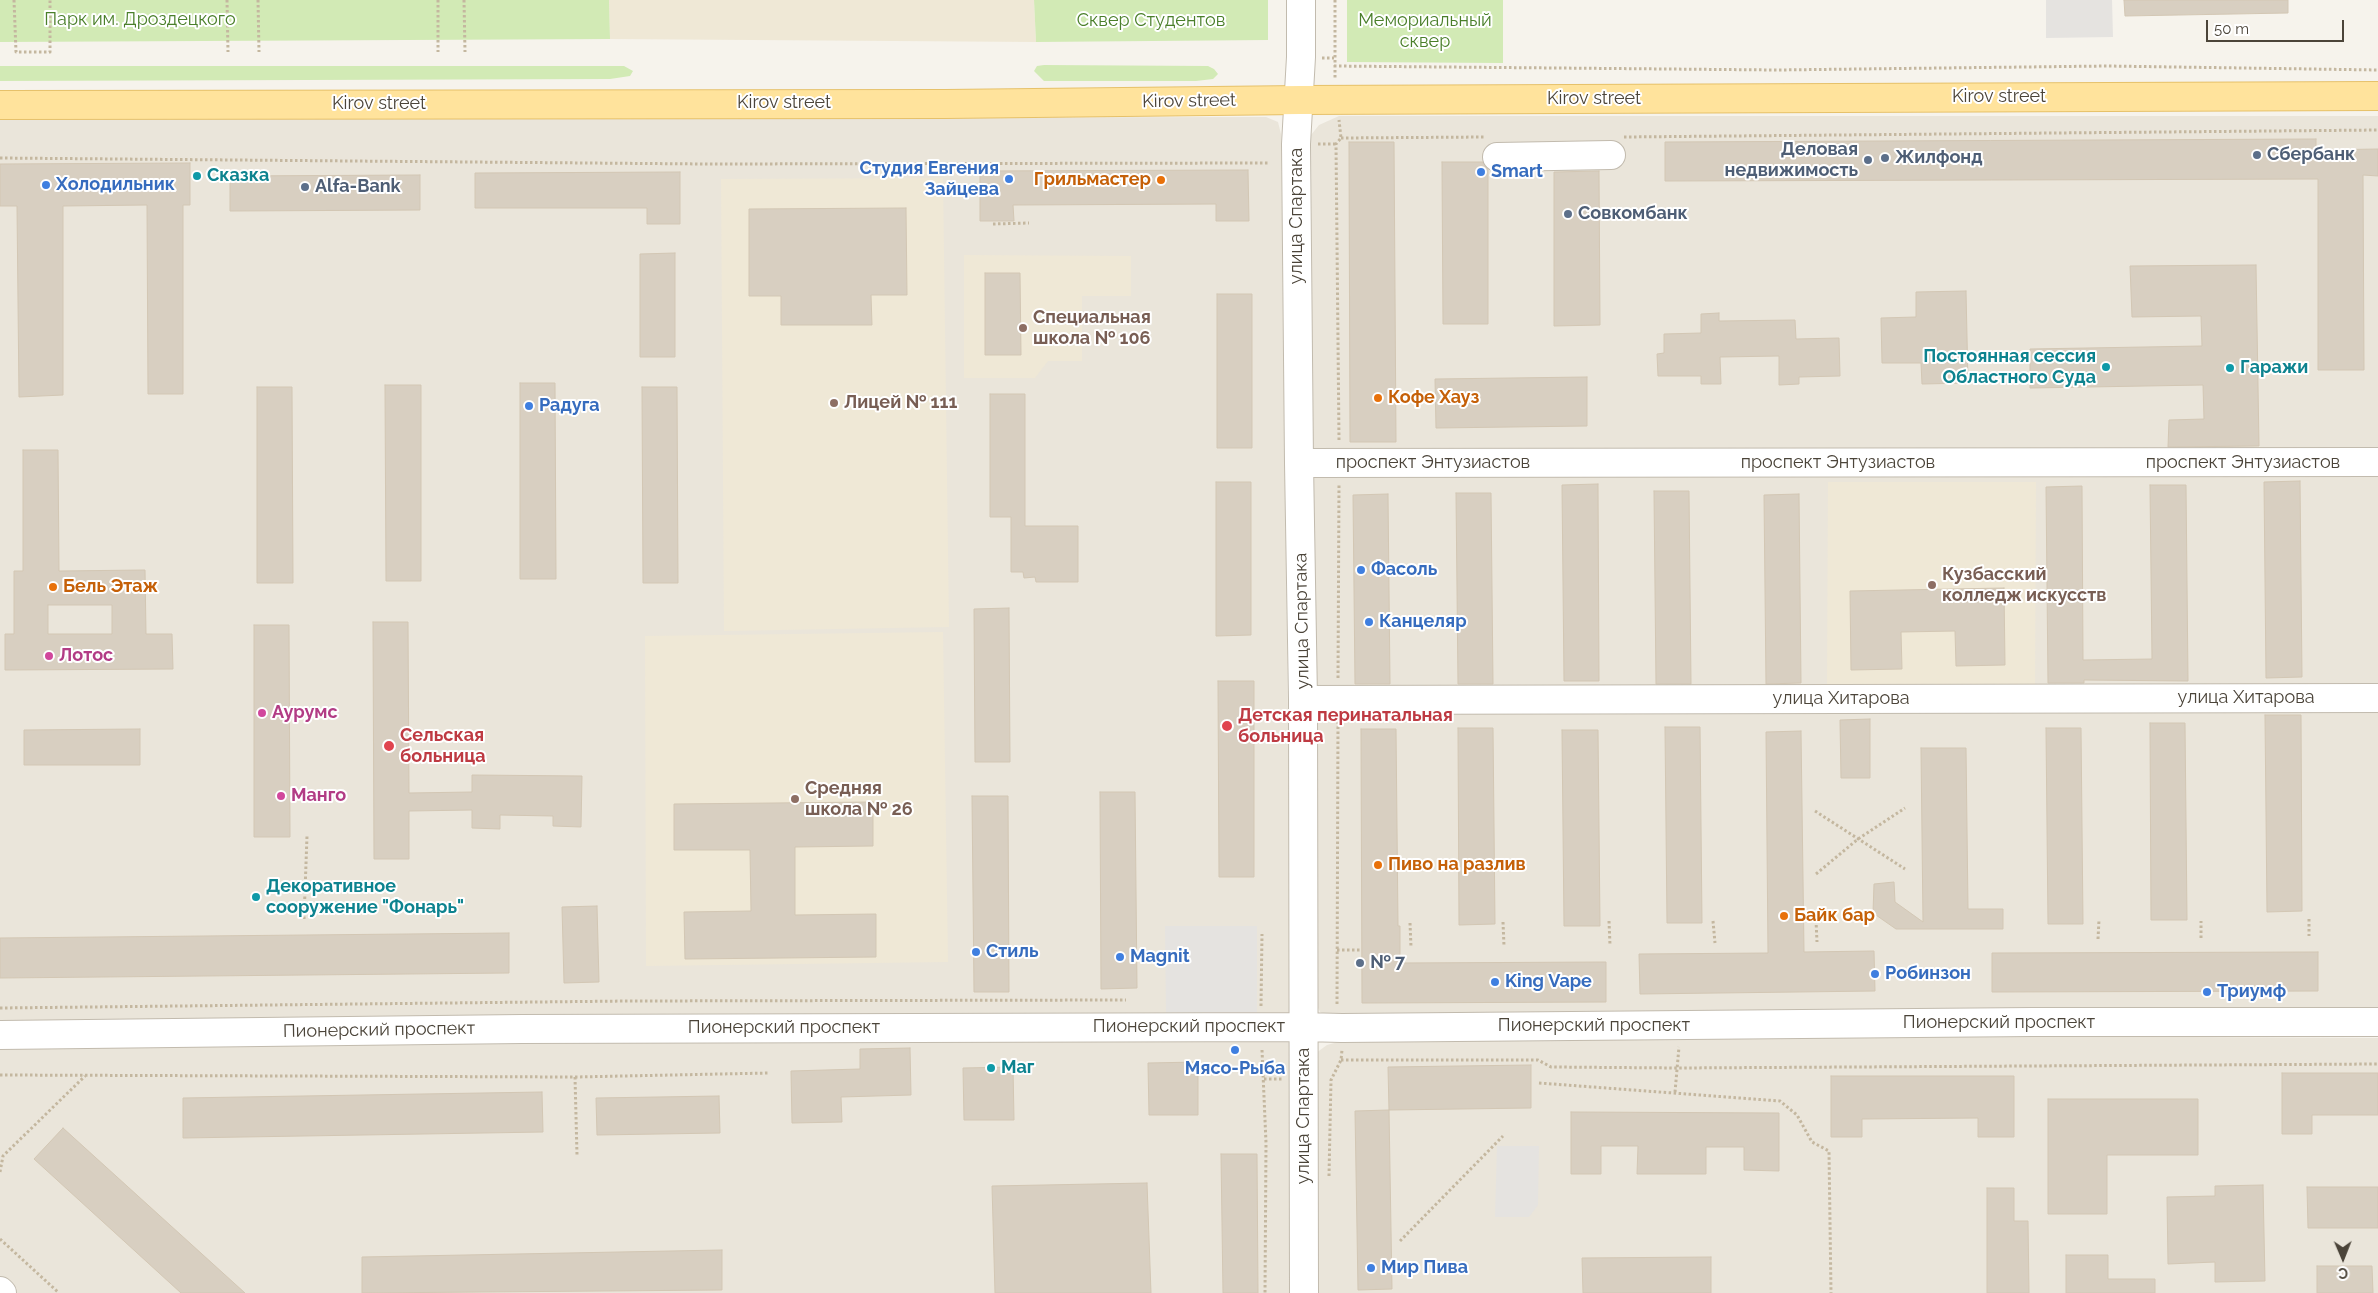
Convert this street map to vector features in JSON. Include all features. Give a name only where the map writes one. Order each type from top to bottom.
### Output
[{"type":"main road","name":"Kirov street","points":[[0,105],[945,104],[1300,100],[2378,96]]},
{"type":"street","name":"улица Спартака","points":[[1301,0],[1300,100],[1296,144],[1298,463],[1303,700],[1304,1293]]},
{"type":"street","points":[[1493,147],[1614,146]]},
{"type":"street","name":"проспект Энтузиастов","points":[[1298,463],[2378,462]]},
{"type":"street","name":"улица Хитарова","points":[[1303,700],[2378,698]]},
{"type":"street","name":"Пионерский проспект","points":[[0,1035],[542,1029],[1342,1028],[2032,1022],[2378,1022]]},
{"type":"path","points":[[14,0],[16,52],[50,52],[50,0]]},
{"type":"path","points":[[227,0],[228,52]]},
{"type":"path","points":[[258,0],[259,52]]},
{"type":"path","points":[[438,0],[438,52]]},
{"type":"path","points":[[464,0],[465,52]]},
{"type":"path","points":[[1328,1177],[1331,1080],[1341,1060],[1342,1028],[1342,1009],[1336,1003],[1339,463],[1336,144],[1341,138],[1334,66],[1335,0]]},
{"type":"path","points":[[1334,66],[1777,70],[2107,66],[2378,70]]},
{"type":"path","points":[[1614,146],[2378,130]]},
{"type":"path","points":[[1341,138],[1493,147]]},
{"type":"path","points":[[0,158],[695,164],[1270,163]]},
{"type":"path","points":[[993,224],[1029,223]]},
{"type":"path","points":[[1816,874],[1858,839],[1904,808]]},
{"type":"path","points":[[1815,811],[1905,869]]},
{"type":"path","points":[[304,919],[307,836]]},
{"type":"path","points":[[2309,919],[2309,936]]},
{"type":"path","points":[[1816,920],[1817,942]]},
{"type":"path","points":[[2098,939],[2099,920]]},
{"type":"path","points":[[2201,920],[2201,938]]},
{"type":"path","points":[[1609,921],[1610,945]]},
{"type":"path","points":[[1713,921],[1715,944]]},
{"type":"path","points":[[1503,922],[1504,946]]},
{"type":"path","points":[[1410,923],[1411,947]]},
{"type":"path","points":[[1262,934],[1261,1027],[1266,1144],[1265,1293]]},
{"type":"path","points":[[1337,950],[1362,950]]},
{"type":"path","points":[[0,1008],[618,1001],[1126,1000]]},
{"type":"path","points":[[1675,1092],[1678,1068],[1679,1026]]},
{"type":"path","points":[[1341,1060],[1538,1060],[1551,1067],[1678,1068],[2378,1064]]},
{"type":"path","points":[[0,1075],[575,1076],[769,1073]]},
{"type":"path","points":[[0,1172],[3,1156],[86,1075]]},
{"type":"path","points":[[575,1076],[577,1155]]},
{"type":"path","points":[[1538,1083],[1780,1101],[1797,1116],[1812,1142],[1829,1151],[1831,1293]]},
{"type":"path","points":[[1400,1241],[1503,1136]]},
{"type":"path","points":[[0,1239],[59,1293]]},
{"type":"shaded area","points":[[609,0],[1034,0],[1036,42],[610,39]]},
{"type":"shaded area","points":[[2046,0],[2112,0],[2113,37],[2046,38]]},
{"type":"shaded area","points":[[1339,116],[2378,116],[2378,1016],[1331,1018],[1320,1012],[1315,1001],[1311,135],[1319,125]]},
{"type":"shaded area","points":[[1266,117],[1278,122],[1281,134],[1292,1051],[1292,1293],[13,1293],[0,1281],[0,119]]},
{"type":"shaded area","name":"Лицей № 111","points":[[943,178],[949,627],[724,631],[721,179]]},
{"type":"shaded area","name":"Специальная школа № 106","points":[[964,255],[1131,256],[1131,296],[1082,296],[1082,361],[1048,361],[1035,378],[964,378]]},
{"type":"shaded area","name":"Кузбасский колледж искусств","points":[[1828,482],[2036,482],[2035,689],[1827,688]]},
{"type":"shaded area","name":"Средняя школа № 26","points":[[943,632],[948,962],[646,966],[645,636]]},
{"type":"shaded area","points":[[1165,926],[1257,926],[1257,1013],[1166,1013]]},
{"type":"shaded area","points":[[2005,1036],[2378,1038],[2378,1293],[1311,1293],[1316,1053],[1327,1045],[1345,1040]]},
{"type":"shaded area","points":[[1497,1146],[1539,1146],[1538,1205],[1529,1217],[1495,1217]]},
{"type":"green space","name":"Парк им. Дроздецкого","points":[[0,0],[609,0],[610,39],[0,42]]},
{"type":"green space","name":"Сквер Студентов","points":[[1034,0],[1268,0],[1268,40],[1036,42]]},
{"type":"green space","name":"Мемориальный сквер","points":[[1347,0],[1503,0],[1503,63],[1347,62]]},
{"type":"green space","points":[[0,66],[624,66],[633,71],[630,76],[610,79],[0,81]]},
{"type":"green space","points":[[1037,66],[1208,66],[1218,74],[1213,79],[1196,81],[1044,81],[1034,71]]},
{"type":"building","points":[[2124,0],[2288,0],[2288,13],[2125,16]]},
{"type":"building","points":[[2316,139],[2316,150],[2378,149],[2378,176],[2363,175],[2364,370],[2318,370],[2318,179],[1665,181],[1665,142]]},
{"type":"building","points":[[1349,142],[1394,142],[1396,442],[1350,442]]},
{"type":"building","points":[[1442,162],[1483,162],[1488,169],[1488,324],[1443,324]]},
{"type":"building","points":[[190,163],[190,205],[183,205],[183,394],[148,394],[147,205],[63,206],[63,395],[19,397],[17,206],[0,206],[0,164]]},
{"type":"building","points":[[1248,170],[1249,221],[1216,221],[1216,204],[1013,205],[1014,221],[980,221],[980,171]]},
{"type":"building","points":[[1599,171],[1600,325],[1554,326],[1554,172]]},
{"type":"building","points":[[680,172],[680,224],[647,224],[647,208],[475,208],[475,173]]},
{"type":"building","points":[[420,175],[420,210],[230,211],[230,176]]},
{"type":"building","points":[[906,208],[907,295],[871,295],[872,325],[781,325],[781,296],[749,296],[749,209]]},
{"type":"building","points":[[675,253],[675,357],[640,357],[640,254]]},
{"type":"building","name":"Гаражи","points":[[2256,265],[2259,446],[2168,447],[2169,420],[2204,419],[2203,385],[2030,388],[2030,349],[2202,346],[2201,316],[2132,317],[2130,266]]},
{"type":"building","points":[[985,273],[1020,273],[1021,355],[985,355]]},
{"type":"building","points":[[1966,291],[1968,383],[1922,384],[1921,363],[1882,363],[1881,318],[1916,317],[1916,292]]},
{"type":"building","points":[[1217,294],[1252,294],[1252,448],[1217,448]]},
{"type":"building","points":[[1719,313],[1719,321],[1795,320],[1796,339],[1839,338],[1840,376],[1799,377],[1799,384],[1779,385],[1779,356],[1720,357],[1721,384],[1701,384],[1701,376],[1658,376],[1657,354],[1664,353],[1664,334],[1701,333],[1701,314]]},
{"type":"building","points":[[1587,377],[1587,426],[1436,428],[1435,379]]},
{"type":"building","points":[[520,383],[555,383],[556,579],[520,579]]},
{"type":"building","points":[[385,385],[421,385],[421,581],[386,581]]},
{"type":"building","points":[[257,387],[292,387],[293,583],[257,583]]},
{"type":"building","points":[[642,387],[677,387],[678,583],[643,583]]},
{"type":"building","points":[[990,394],[1025,394],[1025,526],[1078,526],[1078,582],[1036,582],[1035,577],[1024,578],[1023,572],[1011,572],[1011,517],[990,517]]},
{"type":"building","points":[[23,450],[58,450],[59,571],[145,570],[146,634],[172,634],[173,669],[5,670],[5,634],[14,634],[14,571],[23,571]],"holes":[[[48,605],[112,605],[112,634],[48,634]]]},
{"type":"building","points":[[2300,481],[2302,677],[2266,678],[2264,482]]},
{"type":"building","points":[[1216,482],[1251,482],[1251,635],[1216,636]]},
{"type":"building","points":[[1598,484],[1599,681],[1564,681],[1562,485]]},
{"type":"building","points":[[2150,485],[2186,485],[2188,681],[2084,680],[2084,683],[2048,683],[2046,487],[2082,486],[2083,660],[2152,659]]},
{"type":"building","points":[[1654,491],[1689,491],[1691,684],[1656,684]]},
{"type":"building","points":[[1456,493],[1491,493],[1493,684],[1458,684]]},
{"type":"building","points":[[1388,494],[1390,684],[1355,684],[1353,495]]},
{"type":"building","points":[[1799,494],[1801,683],[1766,684],[1764,495]]},
{"type":"building","points":[[2004,588],[2005,665],[1956,666],[1955,631],[1901,632],[1902,669],[1851,670],[1850,591]]},
{"type":"building","points":[[1009,608],[1010,762],[975,762],[974,609]]},
{"type":"building","points":[[373,622],[408,622],[409,793],[472,792],[472,775],[582,776],[581,827],[553,826],[553,816],[500,815],[500,829],[472,828],[472,810],[409,811],[409,859],[374,859]]},
{"type":"building","points":[[254,625],[289,625],[290,837],[254,837]]},
{"type":"building","points":[[1218,681],[1254,681],[1254,877],[1219,877]]},
{"type":"building","points":[[2265,715],[2301,715],[2302,911],[2267,912]]},
{"type":"building","points":[[1870,719],[1870,778],[1841,778],[1840,720]]},
{"type":"building","points":[[2150,723],[2185,723],[2187,920],[2151,920]]},
{"type":"building","points":[[1665,727],[1700,727],[1702,923],[1667,923]]},
{"type":"building","points":[[1458,728],[1493,728],[1495,924],[1459,925]]},
{"type":"building","points":[[2046,728],[2081,728],[2083,924],[2048,924]]},
{"type":"building","points":[[140,729],[140,765],[24,765],[24,730]]},
{"type":"building","points":[[1361,729],[1396,729],[1400,963],[1606,962],[1606,1002],[1362,1003]]},
{"type":"building","points":[[1562,730],[1598,730],[1600,926],[1564,926]]},
{"type":"building","points":[[1801,731],[1804,952],[1874,951],[1875,991],[1640,994],[1639,954],[1768,953],[1766,732]]},
{"type":"building","points":[[1921,748],[1966,748],[1968,909],[2003,909],[2003,929],[1896,929],[1873,913],[1874,884],[1894,882],[1895,902],[1923,922]]},
{"type":"building","points":[[1100,792],[1135,792],[1137,988],[1101,989]]},
{"type":"building","points":[[972,796],[1008,796],[1009,992],[974,992]]},
{"type":"building","points":[[873,802],[873,846],[795,847],[795,915],[876,914],[876,957],[685,959],[684,912],[751,911],[750,850],[674,850],[674,804]]},
{"type":"building","points":[[597,906],[599,982],[564,983],[562,907]]},
{"type":"building","points":[[509,933],[509,973],[0,978],[0,938]]},
{"type":"building","points":[[2318,952],[2318,991],[1992,992],[1992,953]]},
{"type":"building","points":[[910,1048],[911,1095],[841,1097],[842,1122],[792,1123],[791,1071],[860,1069],[860,1049]]},
{"type":"building","points":[[1198,1062],[1198,1115],[1149,1115],[1148,1063]]},
{"type":"building","points":[[1531,1065],[1531,1108],[1389,1110],[1388,1067]]},
{"type":"building","points":[[1013,1067],[1014,1120],[964,1120],[963,1068]]},
{"type":"building","points":[[2282,1073],[2378,1073],[2378,1115],[2312,1115],[2312,1134],[2282,1134]]},
{"type":"building","points":[[1831,1076],[2014,1076],[2014,1137],[1978,1137],[1978,1118],[1862,1119],[1862,1137],[1831,1137]]},
{"type":"building","points":[[542,1092],[543,1132],[183,1138],[183,1098]]},
{"type":"building","points":[[719,1096],[720,1133],[597,1135],[596,1098]]},
{"type":"building","points":[[2048,1099],[2198,1099],[2198,1155],[2107,1155],[2107,1214],[2048,1214]]},
{"type":"building","points":[[1389,1110],[1392,1289],[1358,1290],[1355,1111]]},
{"type":"building","points":[[1571,1112],[1779,1113],[1779,1171],[1744,1170],[1744,1147],[1706,1147],[1706,1174],[1637,1174],[1638,1146],[1601,1146],[1601,1174],[1571,1174]]},
{"type":"building","points":[[63,1128],[245,1293],[181,1293],[34,1159]]},
{"type":"building","points":[[1221,1154],[1257,1154],[1258,1293],[1223,1293]]},
{"type":"building","points":[[1147,1183],[1151,1293],[995,1293],[992,1186]]},
{"type":"building","points":[[2263,1185],[2265,1281],[2215,1282],[2215,1262],[2168,1264],[2167,1197],[2215,1196],[2215,1186]]},
{"type":"building","points":[[2307,1187],[2378,1187],[2378,1228],[2308,1228]]},
{"type":"building","points":[[1987,1188],[2014,1188],[2014,1221],[2028,1221],[2029,1293],[1987,1293]]},
{"type":"building","points":[[722,1250],[722,1290],[362,1293],[362,1257]]},
{"type":"building","points":[[2066,1255],[2108,1255],[2108,1279],[2155,1279],[2155,1293],[2066,1293]]},
{"type":"building","points":[[1711,1257],[1711,1293],[1583,1293],[1582,1258]]},
{"type":"building","points":[[2317,1266],[2372,1266],[2373,1293],[2317,1293]]},
{"type":"place","name":"Сбербанк","points":[[2257,155]]},
{"type":"place","name":"Жилфонд","points":[[1885,158]]},
{"type":"place","name":"Деловая недвижимость","points":[[1868,160]]},
{"type":"place","name":"Smart","points":[[1481,172]]},
{"type":"place","name":"Сказка","points":[[197,176]]},
{"type":"place","name":"Студия Евгения Зайцева","points":[[1009,179]]},
{"type":"place","name":"Грильмастер","points":[[1161,180]]},
{"type":"place","name":"Холодильник","points":[[46,185]]},
{"type":"place","name":"Alfa-Bank","points":[[305,187]]},
{"type":"place","name":"Совкомбанк","points":[[1568,214]]},
{"type":"place","name":"Специальная школа № 106","points":[[1023,328]]},
{"type":"place","name":"Постоянная сессия Областного Суда","points":[[2106,367]]},
{"type":"place","name":"Гаражи","points":[[2230,368]]},
{"type":"place","name":"Кофе Хауз","points":[[1378,398]]},
{"type":"place","name":"Лицей № 111","points":[[834,403]]},
{"type":"place","name":"Радуга","points":[[529,406]]},
{"type":"place","name":"Фасоль","points":[[1361,570]]},
{"type":"place","name":"Кузбасский колледж искусств","points":[[1932,585]]},
{"type":"place","name":"Бель Этаж","points":[[53,587]]},
{"type":"place","name":"Канцеляр","points":[[1369,622]]},
{"type":"place","name":"Лотос","points":[[49,656]]},
{"type":"place","name":"Аурумс","points":[[262,713]]},
{"type":"place","name":"Детская перинатальная больница","points":[[1227,726]]},
{"type":"place","name":"Сельская больница","points":[[389,746]]},
{"type":"place","name":"Манго","points":[[281,796]]},
{"type":"place","name":"Средняя школа № 26","points":[[795,799]]},
{"type":"place","name":"Пиво на разлив","points":[[1378,865]]},
{"type":"place","name":"Декоративное сооружение \"Фонарь\"","points":[[256,897]]},
{"type":"place","name":"Байк бар","points":[[1784,916]]},
{"type":"place","name":"Стиль","points":[[976,952]]},
{"type":"place","name":"Magnit","points":[[1120,957]]},
{"type":"place","name":"№ 7","points":[[1360,963]]},
{"type":"place","name":"Робинзон","points":[[1875,974]]},
{"type":"place","name":"King Vape","points":[[1495,982]]},
{"type":"place","name":"Триумф","points":[[2207,992]]},
{"type":"place","name":"Мясо-Рыба","points":[[1235,1050]]},
{"type":"place","name":"Маг","points":[[991,1068]]},
{"type":"place","name":"Мир Пива","points":[[1371,1268]]}]
